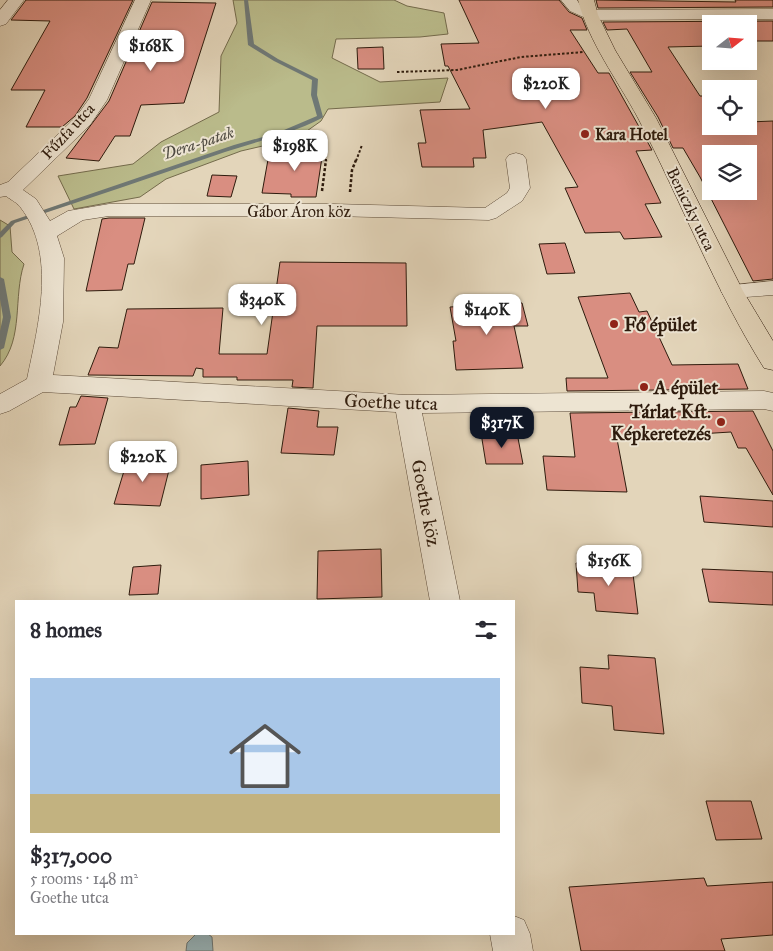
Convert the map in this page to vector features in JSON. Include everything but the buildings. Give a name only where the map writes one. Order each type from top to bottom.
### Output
[{"type":"main road","name":"Beniczky utca","points":[[588,8],[608,50],[647,118],[732,291],[773,362]]},
{"type":"street","points":[[0,21],[16,0]]},
{"type":"street","name":"Fűzfa utca","points":[[5,190],[82,121],[93,107],[143,0]]},
{"type":"street","points":[[569,0],[575,8],[773,14]]},
{"type":"street","name":"Gábor Áron köz","points":[[43,229],[80,212],[110,210],[325,210],[489,214],[515,197],[520,188],[516,159]]},
{"type":"street","points":[[0,405],[39,383],[51,322],[53,258],[43,229],[29,203],[5,190]]},
{"type":"street","points":[[732,291],[773,288]]},
{"type":"street","name":"Goethe utca","points":[[39,383],[407,404],[764,400],[773,402]]},
{"type":"street","name":"Goethe köz","points":[[407,404],[446,600]]},
{"type":"street","points":[[510,935],[513,951]]},
{"type":"path","points":[[397,72],[458,70],[521,57],[608,50]]},
{"type":"path","points":[[326,159],[322,199],[325,210],[345,202],[349,195],[352,185],[352,170],[362,145]]},
{"type":"green space","points":[[233,0],[394,0],[407,6],[444,13],[448,34],[420,37],[336,39],[332,58],[380,82],[448,78],[440,102],[328,109],[321,121],[297,138],[241,151],[166,179],[140,197],[74,209],[58,176],[133,164],[161,142],[219,112],[221,56],[237,23]]},
{"type":"green space","points":[[0,220],[10,226],[12,252],[24,264],[12,343],[0,366]]},
{"type":"water","points":[[195,935],[209,935],[212,937],[213,951],[186,951],[187,943]]},
{"type":"waterway","name":"Dera-patak","points":[[0,236],[13,222],[236,146],[300,127],[320,117],[314,95],[315,79],[276,60],[251,45],[246,0]]},
{"type":"waterway","name":"Dera-patak","points":[[0,279],[7,317],[0,348]]},
{"type":"place","name":"Kara Hotel","points":[[585,134]]},
{"type":"place","name":"Fő épület","points":[[614,324]]},
{"type":"place","name":"A épület","points":[[644,387]]},
{"type":"place","name":"Tárlat Kft. Képkeretezés","points":[[721,422]]}]
